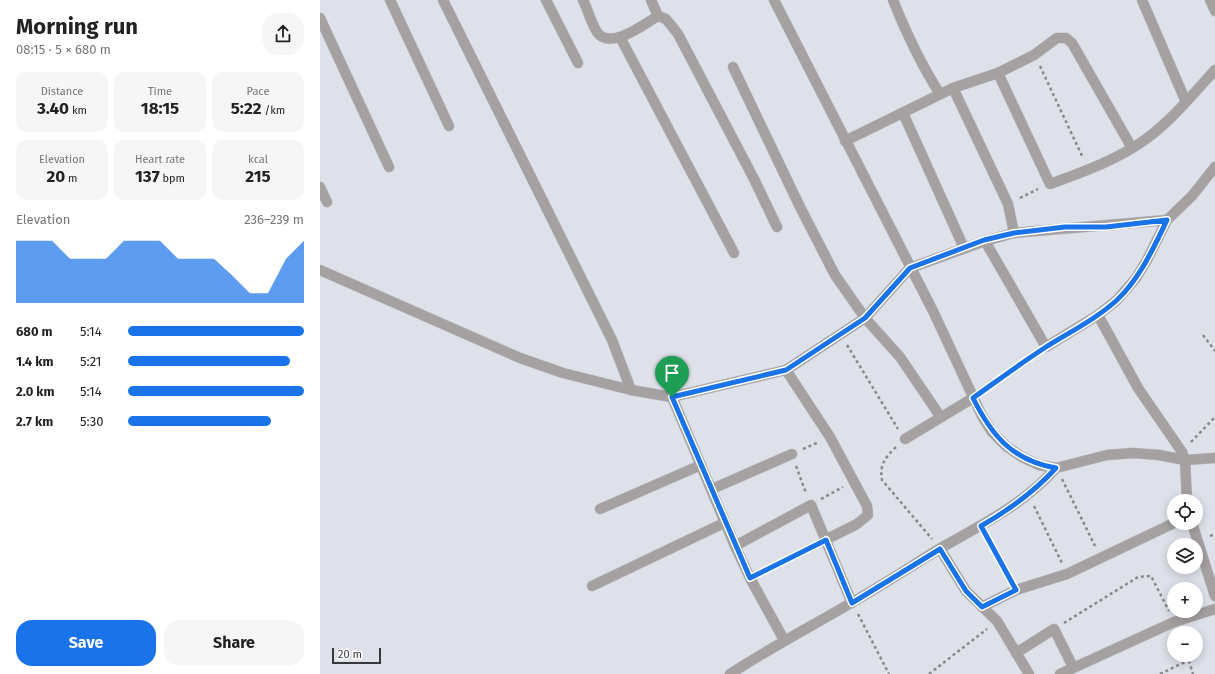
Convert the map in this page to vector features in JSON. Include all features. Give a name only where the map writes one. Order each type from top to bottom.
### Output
[{"type":"street","points":[[390,0],[449,126]]},
{"type":"street","points":[[443,0],[600,314],[612,340],[631,390]]},
{"type":"street","points":[[546,0],[578,63]]},
{"type":"street","points":[[583,0],[598,33],[604,38],[612,40],[658,16]]},
{"type":"street","points":[[651,0],[658,16],[666,19],[678,34],[754,179],[777,227]]},
{"type":"street","points":[[774,0],[932,310],[973,398],[992,432],[1006,446],[1022,457],[1040,465],[1056,468],[1107,455],[1133,453],[1215,458]]},
{"type":"street","points":[[893,0],[907,37],[940,94]]},
{"type":"street","points":[[1142,0],[1186,102]]},
{"type":"street","points":[[1210,0],[1215,11]]},
{"type":"street","points":[[320,18],[389,167]]},
{"type":"street","points":[[620,37],[734,253]]},
{"type":"street","points":[[845,141],[940,94],[998,73],[1034,55],[1057,38],[1070,40],[1132,148]]},
{"type":"street","points":[[733,67],[821,251],[847,294],[865,318],[900,357],[940,416]]},
{"type":"street","points":[[998,73],[1050,184],[1089,170],[1132,148],[1158,130],[1215,70]]},
{"type":"street","points":[[954,88],[1008,204],[1014,233]]},
{"type":"street","points":[[903,113],[964,248]]},
{"type":"street","points":[[984,240],[1046,347],[1098,315],[1117,300],[1136,278],[1147,260],[1167,220],[1192,196],[1215,167]]},
{"type":"street","points":[[320,187],[327,202]]},
{"type":"street","points":[[320,270],[520,358],[563,373],[631,390],[672,397],[786,370],[865,318],[910,268],[984,240],[1014,233],[1065,227],[1106,227],[1167,220]]},
{"type":"street","points":[[1098,315],[1138,388],[1184,456],[1187,494]]},
{"type":"street","points":[[786,370],[830,437],[867,506],[868,515],[857,524],[826,540]]},
{"type":"street","points":[[672,397],[712,489],[734,546],[784,640]]},
{"type":"street","points":[[904,439],[940,416],[973,398]]},
{"type":"street","points":[[712,489],[792,454]]},
{"type":"street","points":[[600,509],[701,464]]},
{"type":"street","points":[[730,674],[784,640],[852,603],[940,549],[1006,512],[1028,495],[1056,468]]},
{"type":"street","points":[[734,546],[810,505],[852,603]]},
{"type":"street","points":[[592,586],[724,522]]},
{"type":"street","points":[[982,607],[1016,590],[1067,574],[1167,526]]},
{"type":"street","points":[[1194,530],[1215,596]]},
{"type":"street","points":[[940,549],[966,591],[997,621],[1029,674]]},
{"type":"street","points":[[1060,674],[1174,622],[1215,609]]},
{"type":"street","points":[[1016,653],[1054,629],[1073,668]]},
{"type":"path","points":[[1034,55],[1089,170]]},
{"type":"path","points":[[1008,204],[1050,184]]},
{"type":"path","points":[[841,335],[904,439],[884,459],[880,471],[882,480],[940,549]]},
{"type":"path","points":[[1203,335],[1215,351]]},
{"type":"path","points":[[973,398],[1046,347]]},
{"type":"path","points":[[1184,456],[1215,417]]},
{"type":"path","points":[[830,437],[792,454],[810,505],[854,481]]},
{"type":"path","points":[[1056,468],[1100,557]]},
{"type":"path","points":[[1028,495],[1067,574]]},
{"type":"path","points":[[981,526],[1016,590]]},
{"type":"path","points":[[750,578],[826,540]]},
{"type":"path","points":[[1054,629],[1138,578],[1145,576],[1151,576],[1155,581],[1174,622]]},
{"type":"path","points":[[852,603],[888,674]]},
{"type":"path","points":[[930,674],[997,621]]},
{"type":"path","points":[[1160,674],[1185,662]]},
{"type":"path","points":[[1190,662],[1193,674]]},
{"type":"route","points":[[1167,220],[1147,260],[1136,278],[1117,300],[1098,315],[1046,347],[973,398],[992,432],[1006,446],[1022,457],[1040,465],[1056,468],[1028,495],[1006,512],[981,526],[1016,590],[982,607],[973,600],[966,591],[940,549],[852,603],[826,540],[750,578],[734,546],[712,489],[672,397],[786,370],[865,318],[910,268],[984,240],[1014,233],[1065,227],[1106,227],[1167,220]]}]
